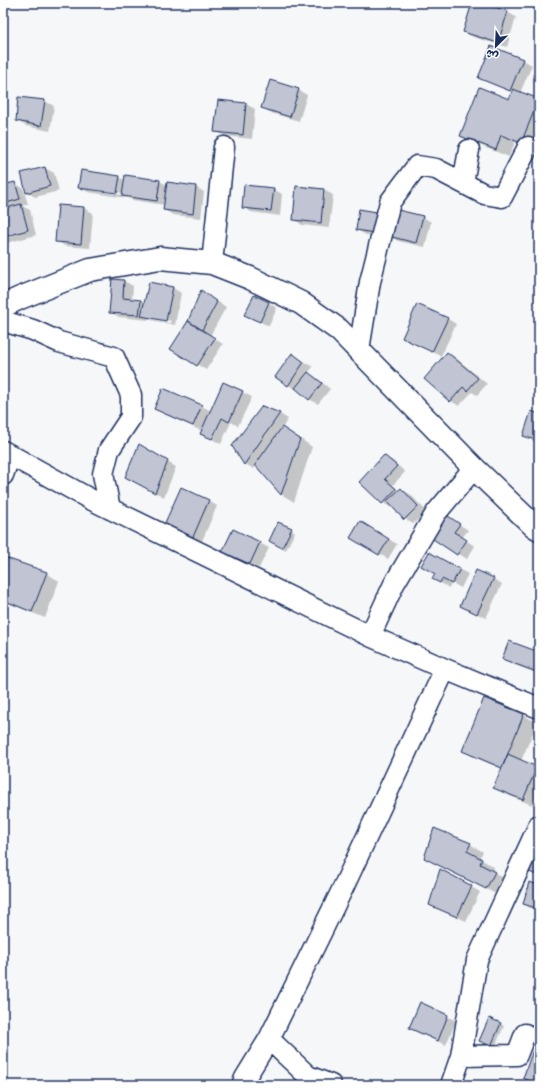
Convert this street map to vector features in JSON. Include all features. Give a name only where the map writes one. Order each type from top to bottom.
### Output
[{"type":"street","points":[[212,263],[224,147]]},
{"type":"street","points":[[359,350],[370,282],[390,202],[417,166],[436,169],[484,194],[502,197],[528,147]]},
{"type":"street","points":[[463,183],[469,150]]},
{"type":"street","points":[[3,306],[90,270],[160,258],[212,263],[250,278],[301,303],[340,330],[474,468],[532,525],[539,529]]},
{"type":"street","points":[[3,321],[33,330],[59,342],[114,357],[131,395],[131,417],[110,450],[103,474],[110,509]]},
{"type":"street","points":[[3,475],[7,453],[90,499],[370,636],[539,708]]},
{"type":"street","points":[[370,636],[394,584],[436,513],[474,468]]},
{"type":"street","points":[[242,1085],[270,1039],[343,888],[445,669]]},
{"type":"street","points":[[451,1085],[461,1056],[477,960],[539,824]]},
{"type":"street","points":[[461,1056],[516,1055],[525,1034]]},
{"type":"street","points":[[270,1039],[308,1076],[331,1085]]},
{"type":"building","points":[[472,3],[481,3],[508,11],[498,43],[463,32]]},
{"type":"building","points":[[491,46],[523,59],[510,91],[478,78]]},
{"type":"building","points":[[270,80],[299,89],[290,117],[261,108]]},
{"type":"building","points":[[479,87],[509,99],[513,89],[539,99],[521,143],[501,135],[496,150],[460,136]]},
{"type":"building","points":[[18,97],[45,100],[41,126],[16,121]]},
{"type":"building","points":[[218,100],[246,103],[243,135],[214,132]]},
{"type":"building","points":[[45,167],[50,186],[26,193],[21,173]]},
{"type":"building","points":[[81,170],[120,176],[117,193],[78,188]]},
{"type":"building","points":[[125,175],[160,180],[157,201],[122,196]]},
{"type":"building","points":[[15,182],[20,199],[3,204],[3,185]]},
{"type":"building","points":[[167,182],[196,186],[193,214],[163,210]]},
{"type":"building","points":[[244,185],[274,188],[271,211],[242,208]]},
{"type":"building","points":[[296,186],[324,189],[321,223],[293,220]]},
{"type":"building","points":[[21,204],[28,230],[3,237],[3,209]]},
{"type":"building","points":[[58,205],[84,207],[81,244],[55,242]]},
{"type":"building","points":[[359,209],[377,212],[374,233],[356,230]]},
{"type":"building","points":[[394,209],[423,216],[416,243],[388,236]]},
{"type":"building","points":[[112,279],[124,280],[123,298],[141,300],[139,315],[109,313]]},
{"type":"building","points":[[149,282],[173,287],[166,321],[141,316]]},
{"type":"building","points":[[201,290],[217,302],[202,330],[188,321]]},
{"type":"building","points":[[254,295],[269,302],[260,322],[244,315]]},
{"type":"building","points":[[417,304],[448,318],[432,352],[402,338]]},
{"type":"building","points":[[188,321],[215,338],[197,366],[170,349]]},
{"type":"building","points":[[447,352],[478,378],[467,391],[463,387],[450,402],[424,379]]},
{"type":"building","points":[[292,353],[304,362],[288,386],[275,377]]},
{"type":"building","points":[[308,372],[322,383],[309,400],[295,388]]},
{"type":"building","points":[[223,382],[243,391],[229,422],[222,418],[212,439],[200,434]]},
{"type":"building","points":[[163,388],[202,405],[193,426],[154,409]]},
{"type":"building","points":[[262,406],[280,413],[244,465],[232,446]]},
{"type":"building","points":[[531,411],[539,414],[539,441],[523,436]]},
{"type":"building","points":[[282,427],[300,439],[281,495],[255,465]]},
{"type":"building","points":[[139,444],[168,461],[155,493],[125,477]]},
{"type":"building","points":[[384,455],[397,466],[385,479],[396,489],[382,504],[359,482]]},
{"type":"building","points":[[181,487],[209,500],[193,537],[164,525]]},
{"type":"building","points":[[401,488],[418,506],[404,520],[387,501]]},
{"type":"building","points":[[445,514],[460,524],[454,532],[467,540],[457,555],[430,537]]},
{"type":"building","points":[[360,521],[389,539],[379,555],[350,538]]},
{"type":"building","points":[[278,522],[292,528],[282,548],[269,541]]},
{"type":"building","points":[[233,529],[260,542],[250,564],[222,552]]},
{"type":"building","points":[[429,552],[460,569],[452,584],[442,579],[440,583],[432,579],[435,574],[421,566]]},
{"type":"building","points":[[3,557],[47,572],[32,612],[3,600]]},
{"type":"building","points":[[476,570],[494,578],[477,614],[460,606]]},
{"type":"building","points":[[509,641],[539,652],[539,673],[502,659]]},
{"type":"building","points":[[484,698],[524,714],[502,768],[462,751]]},
{"type":"building","points":[[508,754],[537,767],[523,800],[493,788]]},
{"type":"building","points":[[434,828],[471,843],[467,851],[482,859],[480,864],[495,872],[486,889],[424,858]]},
{"type":"building","points":[[539,839],[539,876],[527,871]]},
{"type":"building","points":[[440,869],[472,886],[457,917],[429,905]]},
{"type":"building","points":[[529,882],[539,885],[539,909],[523,904]]},
{"type":"building","points":[[420,1002],[448,1015],[438,1041],[409,1028]]},
{"type":"building","points":[[489,1018],[501,1023],[491,1046],[479,1041]]},
{"type":"building","points":[[534,1047],[539,1049],[539,1085],[523,1078]]}]
